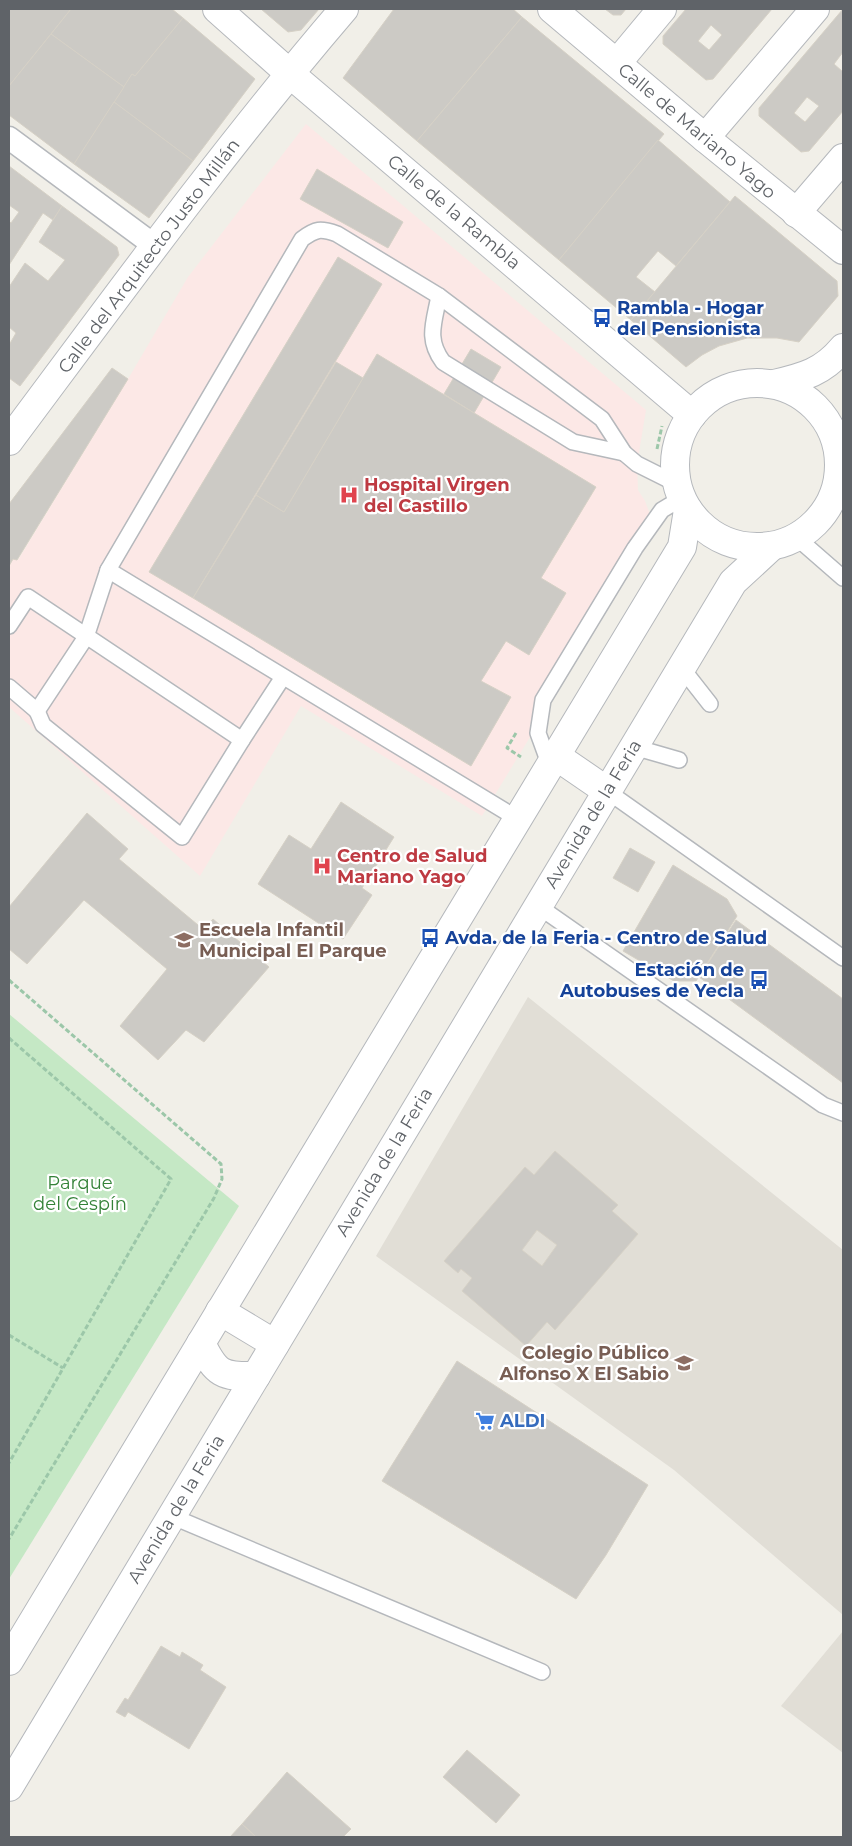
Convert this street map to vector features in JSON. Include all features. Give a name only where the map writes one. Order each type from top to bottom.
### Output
[{"type":"street","name":"Calle de la Rambla","points":[[217,9],[692,415]]},
{"type":"street","name":"Calle del Arquitecto Justo Millán","points":[[9,441],[155,246],[289,72],[344,9]]},
{"type":"street","name":"Calle de Mariano Yago","points":[[552,9],[796,214],[843,250]]},
{"type":"street","points":[[617,63],[662,9]]},
{"type":"street","points":[[705,138],[815,9]]},
{"type":"street","points":[[9,138],[155,246]]},
{"type":"street","points":[[796,214],[843,158]]},
{"type":"street","points":[[774,384],[809,375],[834,359],[843,348]]},
{"type":"street","points":[[9,1662],[682,547],[683,497],[675,460],[680,436],[692,415],[709,398],[729,387],[752,382],[774,384],[798,393],[817,408],[831,428],[841,461],[831,501],[817,522],[784,542],[748,547],[725,541],[704,528],[683,497]]},
{"type":"street","name":"Avenida de la Feria","points":[[9,1787],[732,582],[784,542]]},
{"type":"street","points":[[553,761],[607,791]]},
{"type":"street","points":[[220,1311],[275,1344]]},
{"type":"street","points":[[202,1343],[211,1363],[224,1373],[238,1376],[256,1376]]},
{"type":"lane","points":[[37,711],[86,637],[108,570],[302,239],[314,230],[325,230],[337,234],[439,296],[602,419],[624,453],[683,497],[662,510],[635,548],[543,700],[538,733],[553,761]]},
{"type":"lane","points":[[439,296],[433,324],[432,341],[435,351],[443,362],[573,442],[624,453]]},
{"type":"lane","points":[[784,542],[843,578]]},
{"type":"lane","points":[[108,570],[518,819]]},
{"type":"lane","points":[[9,626],[28,598],[242,740]]},
{"type":"lane","points":[[681,667],[710,704]]},
{"type":"lane","points":[[9,688],[37,711],[43,725],[182,837],[283,677]]},
{"type":"lane","points":[[634,747],[679,760]]},
{"type":"lane","points":[[607,791],[843,958]]},
{"type":"lane","points":[[538,906],[823,1105],[843,1113]]},
{"type":"lane","points":[[171,1516],[542,1672]]},
{"type":"path","points":[[9,980],[221,1164],[222,1179],[214,1198],[9,1539]]},
{"type":"path","points":[[9,1038],[171,1178],[9,1463]]},
{"type":"path","points":[[9,1335],[63,1368]]},
{"type":"shaded area","name":"Hospital Virgen del Castillo","points":[[306,124],[646,410],[637,464],[638,490],[645,501],[656,530],[482,816],[301,706],[200,876],[9,707],[9,566],[13,559],[18,560],[188,277]]},
{"type":"shaded area","name":"Colegio Público Alfonso X El Sabio","points":[[528,997],[843,1250],[843,1615],[674,1470],[376,1256]]},
{"type":"shaded area","points":[[843,1631],[843,1753],[781,1706]]},
{"type":"green space","name":"Parque del Cespín","points":[[9,1014],[239,1206],[9,1579]]},
{"type":"building","points":[[9,9],[71,9],[9,86]]},
{"type":"building","points":[[71,9],[172,9],[183,18],[135,76],[132,74],[124,87],[51,34]]},
{"type":"building","points":[[261,9],[319,9],[301,30],[288,32]]},
{"type":"building","points":[[394,9],[513,9],[522,17],[417,141],[343,78]]},
{"type":"building","points":[[605,9],[626,9],[621,15],[613,15]]},
{"type":"building","points":[[686,9],[772,9],[713,79],[706,80],[663,44],[663,36]],"holes":[[[711,25],[722,35],[709,50],[698,41]]]},
{"type":"building","points":[[843,9],[843,52],[834,64],[843,72],[843,111],[809,151],[801,152],[759,116],[759,108]],"holes":[[[807,97],[819,106],[805,122],[794,113]]]},
{"type":"building","points":[[522,17],[664,134],[559,260],[417,141]]},
{"type":"building","points":[[183,18],[255,79],[193,161],[114,102],[132,74],[135,76]]},
{"type":"building","points":[[51,34],[124,87],[74,164],[9,115],[9,86]]},
{"type":"building","points":[[114,102],[193,161],[149,218],[74,164]]},
{"type":"building","points":[[658,140],[730,202],[676,266],[658,251],[636,277],[655,292],[631,320],[559,260]]},
{"type":"building","points":[[9,166],[62,206],[53,220],[43,213],[9,265],[9,221],[11,223],[19,212],[9,205]]},
{"type":"building","points":[[317,169],[403,222],[388,248],[300,199]]},
{"type":"building","points":[[735,196],[837,281],[838,296],[799,342],[777,338],[747,338],[719,346],[702,355],[686,367],[631,320]]},
{"type":"building","points":[[62,206],[117,247],[119,255],[20,386],[9,378],[9,345],[16,333],[9,327],[9,287],[25,263],[48,281],[65,260],[39,242]]},
{"type":"building","points":[[338,257],[382,284],[193,598],[149,572]]},
{"type":"building","points":[[471,349],[501,367],[474,413],[444,394]]},
{"type":"building","points":[[377,354],[596,487],[541,578],[566,593],[529,655],[506,641],[481,681],[511,697],[471,766],[193,598],[256,495],[284,512]]},
{"type":"building","points":[[336,362],[363,378],[284,512],[256,495]]},
{"type":"building","points":[[112,368],[128,379],[17,560],[13,559],[9,566],[9,504]]},
{"type":"building","name":"Centro de Salud Mariano Yago","points":[[341,802],[394,837],[362,888],[372,895],[343,939],[258,884],[289,835],[311,849]]},
{"type":"building","name":"Escuela Infantil Municipal El Parque","points":[[87,813],[128,849],[119,859],[204,930],[213,919],[269,967],[204,1042],[186,1030],[158,1060],[120,1026],[167,969],[84,900],[27,964],[9,949],[9,907]]},
{"type":"building","points":[[630,848],[655,862],[638,892],[613,878]]},
{"type":"building","points":[[673,865],[727,899],[737,916],[696,981],[674,981],[623,951]]},
{"type":"building","points":[[736,920],[843,999],[843,1083],[699,977]]},
{"type":"building","points":[[555,1151],[618,1205],[612,1211],[638,1234],[555,1330],[547,1322],[526,1346],[462,1291],[472,1278],[461,1269],[458,1273],[444,1261],[525,1167],[534,1175]],"holes":[[[537,1230],[557,1245],[542,1266],[522,1250]]]},
{"type":"building","name":"ALDI","points":[[457,1361],[648,1485],[606,1555],[576,1599],[382,1481]]},
{"type":"building","points":[[161,1646],[180,1657],[182,1652],[203,1665],[200,1670],[226,1687],[189,1749],[128,1712],[125,1717],[116,1712],[125,1698],[128,1700]]},
{"type":"building","points":[[467,1750],[520,1795],[496,1823],[443,1777]]},
{"type":"building","points":[[287,1772],[351,1829],[343,1837],[256,1837],[242,1824]]},
{"type":"building","points":[[242,1824],[256,1837],[230,1837]]},
{"type":"place","name":"Rambla - Hogar del Pensionista","points":[[602,318]]},
{"type":"place","name":"Hospital Virgen del Castillo","points":[[349,495]]},
{"type":"place","name":"Centro de Salud Mariano Yago","points":[[322,866]]},
{"type":"place","name":"Avda. de la Feria - Centro de Salud","points":[[430,938]]},
{"type":"place","name":"Escuela Infantil Municipal El Parque","points":[[184,940]]},
{"type":"place","name":"Estación de Autobuses de Yecla","points":[[759,980]]},
{"type":"place","name":"Colegio Público Alfonso X El Sabio","points":[[684,1363]]},
{"type":"place","name":"ALDI","points":[[485,1421]]}]
